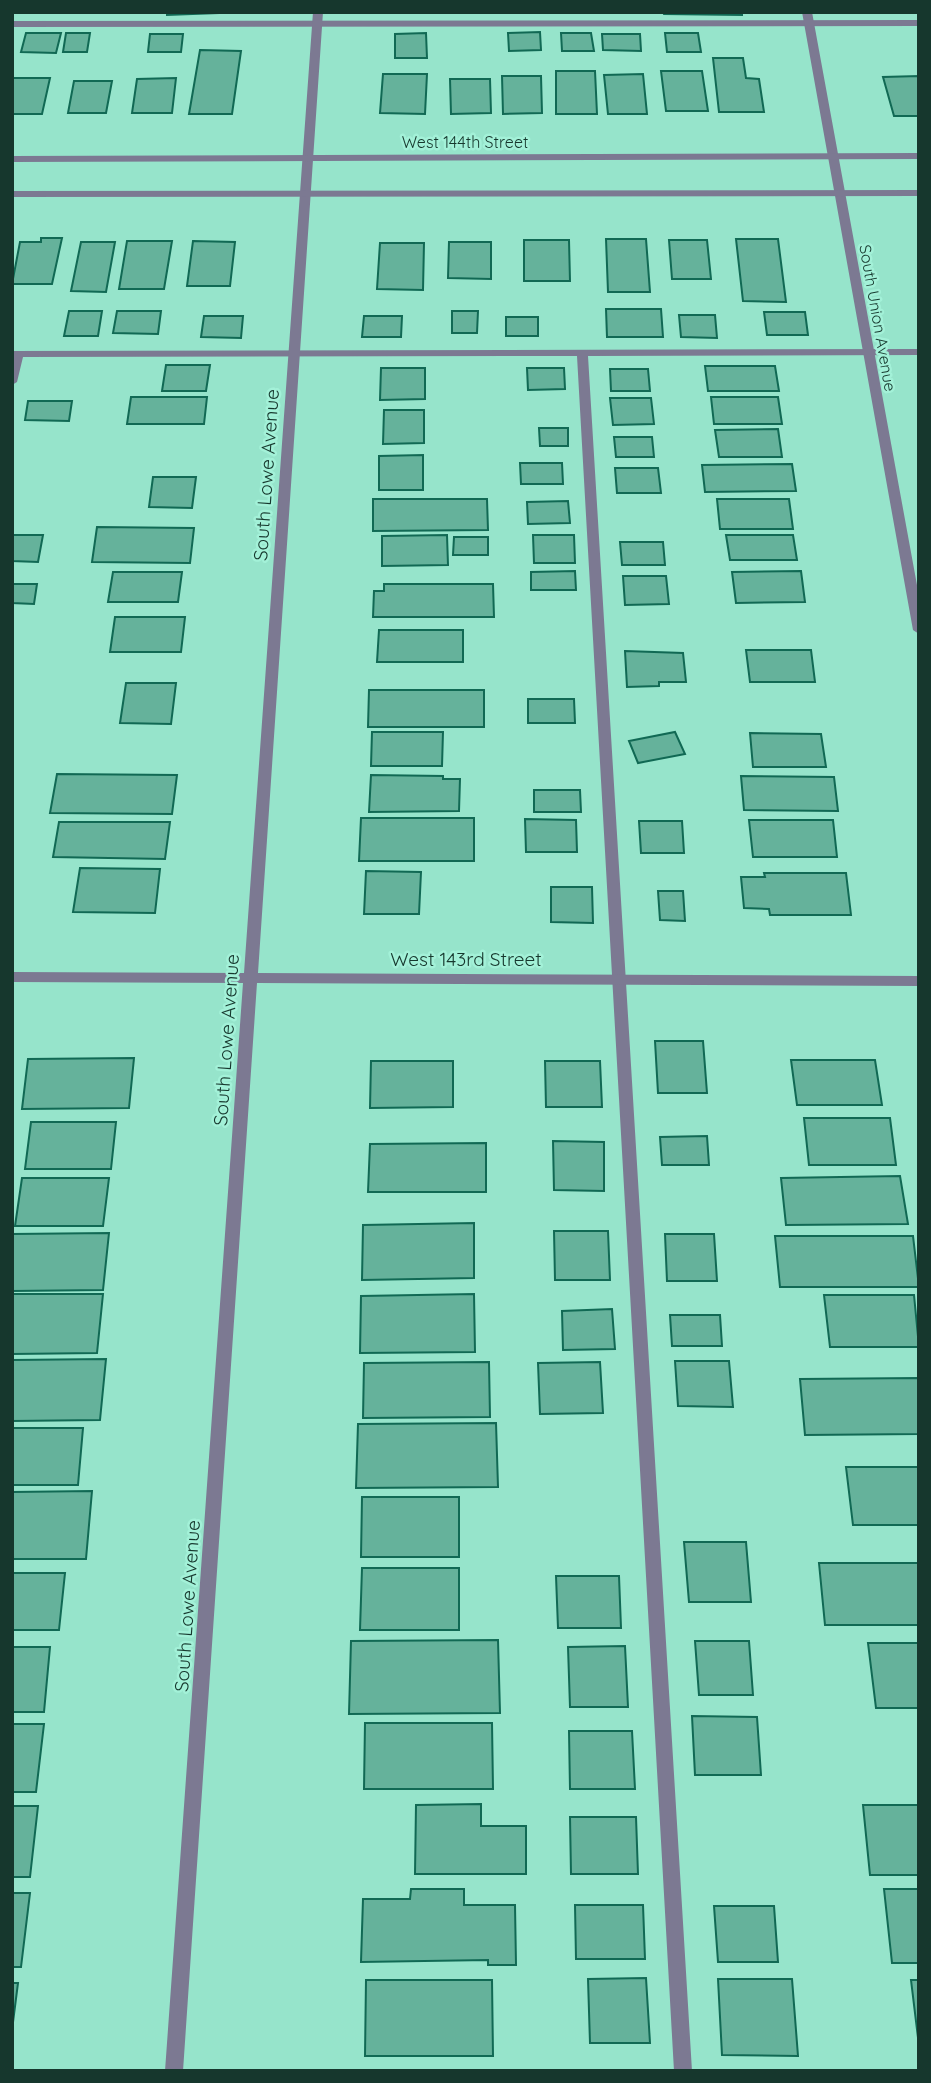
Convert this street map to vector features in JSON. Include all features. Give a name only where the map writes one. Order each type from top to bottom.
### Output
[{"type":"street","points":[[79,24],[82,12]]},
{"type":"street","name":"South Lowe Avenue","points":[[174,2071],[318,12]]},
{"type":"street","points":[[563,12],[563,24]]},
{"type":"street","name":"South Union Avenue","points":[[807,12],[919,630]]},
{"type":"street","points":[[12,24],[919,23]]},
{"type":"street","name":"West 144th Street","points":[[12,159],[919,156]]},
{"type":"street","points":[[12,194],[919,193]]},
{"type":"street","points":[[12,382],[15,354],[919,352]]},
{"type":"street","points":[[582,353],[683,2071]]},
{"type":"street","name":"West 143rd Street","points":[[12,977],[919,981]]},
{"type":"building","points":[[167,12],[246,12],[167,15]]},
{"type":"building","points":[[663,12],[742,12],[742,15],[664,14]]},
{"type":"building","points":[[540,32],[541,50],[509,51],[508,33]]},
{"type":"building","points":[[26,33],[61,33],[56,53],[21,52]]},
{"type":"building","points":[[66,33],[90,33],[87,52],[63,52]]},
{"type":"building","points":[[426,33],[427,58],[395,58],[395,34]]},
{"type":"building","points":[[561,33],[591,33],[594,51],[562,51]]},
{"type":"building","points":[[665,33],[698,33],[701,52],[667,52]]},
{"type":"building","points":[[150,34],[183,34],[181,52],[148,52]]},
{"type":"building","points":[[602,34],[640,34],[641,51],[603,50]]},
{"type":"building","points":[[200,50],[241,51],[232,114],[189,114]]},
{"type":"building","points":[[713,58],[743,58],[746,78],[759,79],[764,112],[719,112]]},
{"type":"building","points":[[556,71],[595,71],[597,114],[556,114]]},
{"type":"building","points":[[661,71],[702,71],[708,111],[666,111]]},
{"type":"building","points":[[383,74],[427,74],[425,114],[380,113]]},
{"type":"building","points":[[643,74],[647,114],[608,114],[604,75]]},
{"type":"building","points":[[502,76],[541,76],[542,113],[503,114]]},
{"type":"building","points":[[919,76],[919,116],[894,116],[883,77]]},
{"type":"building","points":[[12,78],[50,78],[42,114],[12,114]]},
{"type":"building","points":[[176,78],[172,113],[132,113],[137,79]]},
{"type":"building","points":[[450,79],[490,79],[491,113],[451,114]]},
{"type":"building","points":[[74,81],[112,81],[106,113],[68,113]]},
{"type":"building","points":[[41,238],[62,238],[52,284],[12,284],[20,242],[41,242]]},
{"type":"building","points":[[606,239],[646,239],[650,292],[608,292]]},
{"type":"building","points":[[736,239],[778,239],[786,302],[743,301]]},
{"type":"building","points":[[524,240],[569,240],[570,281],[524,281]]},
{"type":"building","points":[[669,240],[707,240],[711,279],[672,279]]},
{"type":"building","points":[[127,241],[172,241],[164,289],[119,289]]},
{"type":"building","points":[[193,241],[235,242],[230,286],[187,286]]},
{"type":"building","points":[[81,242],[115,242],[106,292],[71,291]]},
{"type":"building","points":[[449,242],[491,242],[491,279],[448,278]]},
{"type":"building","points":[[380,243],[424,243],[423,290],[377,289]]},
{"type":"building","points":[[606,309],[661,309],[663,337],[607,337]]},
{"type":"building","points":[[69,311],[102,311],[98,336],[64,336]]},
{"type":"building","points":[[117,311],[161,311],[158,334],[113,333]]},
{"type":"building","points":[[452,311],[478,311],[477,333],[452,333]]},
{"type":"building","points":[[764,312],[805,312],[808,335],[767,335]]},
{"type":"building","points":[[679,315],[715,315],[717,338],[681,337]]},
{"type":"building","points":[[204,316],[243,316],[241,338],[201,337]]},
{"type":"building","points":[[364,316],[402,316],[401,337],[362,337]]},
{"type":"building","points":[[506,317],[538,317],[538,336],[506,336]]},
{"type":"building","points":[[166,365],[210,365],[206,391],[162,391]]},
{"type":"building","points":[[705,366],[775,366],[779,391],[708,391]]},
{"type":"building","points":[[381,368],[425,368],[425,399],[380,400]]},
{"type":"building","points":[[527,368],[564,368],[565,389],[528,390]]},
{"type":"building","points":[[610,369],[648,369],[650,391],[611,391]]},
{"type":"building","points":[[131,397],[207,397],[204,424],[127,424]]},
{"type":"building","points":[[711,397],[778,397],[782,424],[714,424]]},
{"type":"building","points":[[610,398],[651,398],[654,424],[613,425]]},
{"type":"building","points":[[28,401],[72,401],[69,421],[25,420]]},
{"type":"building","points":[[384,410],[424,410],[424,443],[383,444]]},
{"type":"building","points":[[539,428],[568,428],[568,446],[540,446]]},
{"type":"building","points":[[778,429],[782,457],[719,457],[715,430]]},
{"type":"building","points":[[614,437],[652,437],[654,457],[616,457]]},
{"type":"building","points":[[423,455],[423,490],[379,490],[379,456]]},
{"type":"building","points":[[520,463],[562,463],[563,484],[521,484]]},
{"type":"building","points":[[792,464],[796,491],[705,492],[702,465]]},
{"type":"building","points":[[615,468],[658,468],[661,493],[617,493]]},
{"type":"building","points":[[153,477],[196,477],[192,508],[149,507]]},
{"type":"building","points":[[373,499],[487,499],[488,530],[373,531]]},
{"type":"building","points":[[717,499],[789,499],[793,529],[720,529]]},
{"type":"building","points":[[568,501],[570,523],[528,524],[527,502]]},
{"type":"building","points":[[97,527],[194,528],[190,563],[92,562]]},
{"type":"building","points":[[12,535],[43,535],[38,562],[12,561]]},
{"type":"building","points":[[447,535],[448,565],[382,566],[382,536]]},
{"type":"building","points":[[533,535],[574,535],[575,563],[534,563]]},
{"type":"building","points":[[726,535],[793,535],[797,560],[730,560]]},
{"type":"building","points":[[454,537],[488,537],[488,555],[453,555]]},
{"type":"building","points":[[620,542],[663,542],[665,565],[622,565]]},
{"type":"building","points":[[575,571],[576,590],[531,590],[531,572]]},
{"type":"building","points":[[801,571],[805,602],[736,603],[732,572]]},
{"type":"building","points":[[113,572],[182,572],[178,602],[108,602]]},
{"type":"building","points":[[623,576],[666,576],[669,604],[625,605]]},
{"type":"building","points":[[12,584],[37,584],[34,604],[12,603]]},
{"type":"building","points":[[384,584],[493,584],[494,617],[373,617],[374,591],[384,591]]},
{"type":"building","points":[[115,617],[185,617],[181,652],[110,652]]},
{"type":"building","points":[[379,630],[463,630],[463,662],[377,662]]},
{"type":"building","points":[[746,650],[811,650],[815,682],[750,682]]},
{"type":"building","points":[[625,651],[683,653],[686,682],[659,682],[659,686],[627,687]]},
{"type":"building","points":[[126,683],[176,683],[171,724],[120,723]]},
{"type":"building","points":[[369,690],[484,690],[484,727],[368,727]]},
{"type":"building","points":[[528,699],[574,699],[575,723],[528,723]]},
{"type":"building","points":[[372,732],[443,732],[442,766],[371,766]]},
{"type":"building","points":[[675,732],[685,754],[638,763],[629,741]]},
{"type":"building","points":[[750,733],[821,734],[826,767],[753,767]]},
{"type":"building","points":[[57,774],[177,775],[172,814],[50,813]]},
{"type":"building","points":[[371,775],[443,776],[443,779],[460,779],[459,811],[369,812]]},
{"type":"building","points":[[741,776],[834,777],[838,811],[744,810]]},
{"type":"building","points":[[534,790],[580,790],[581,812],[534,812]]},
{"type":"building","points":[[361,818],[474,818],[474,861],[359,861]]},
{"type":"building","points":[[525,819],[576,820],[577,852],[526,852]]},
{"type":"building","points":[[749,820],[833,820],[837,857],[753,857]]},
{"type":"building","points":[[639,821],[682,821],[684,853],[641,853]]},
{"type":"building","points":[[59,822],[170,822],[165,859],[53,857]]},
{"type":"building","points":[[80,868],[160,869],[155,913],[73,912]]},
{"type":"building","points":[[366,871],[421,872],[419,914],[364,914]]},
{"type":"building","points":[[764,873],[846,873],[851,915],[770,915],[769,909],[744,908],[741,877],[765,877]]},
{"type":"building","points":[[551,887],[592,887],[593,923],[551,922]]},
{"type":"building","points":[[658,891],[683,891],[685,921],[660,920]]},
{"type":"building","points":[[655,1041],[703,1041],[707,1093],[658,1093]]},
{"type":"building","points":[[134,1058],[129,1108],[22,1109],[28,1059]]},
{"type":"building","points":[[791,1060],[875,1060],[882,1105],[797,1105]]},
{"type":"building","points":[[371,1061],[453,1061],[453,1107],[370,1108]]},
{"type":"building","points":[[545,1061],[600,1061],[602,1107],[546,1107]]},
{"type":"building","points":[[804,1118],[890,1118],[896,1165],[809,1165]]},
{"type":"building","points":[[31,1122],[116,1122],[111,1169],[25,1169]]},
{"type":"building","points":[[707,1136],[709,1165],[662,1165],[660,1137]]},
{"type":"building","points":[[553,1141],[604,1142],[604,1191],[554,1190]]},
{"type":"building","points":[[486,1143],[486,1192],[368,1192],[370,1144]]},
{"type":"building","points":[[900,1176],[908,1224],[786,1225],[781,1178]]},
{"type":"building","points":[[22,1178],[109,1178],[103,1226],[15,1226]]},
{"type":"building","points":[[474,1223],[474,1278],[362,1280],[363,1225]]},
{"type":"building","points":[[554,1231],[608,1231],[610,1280],[555,1280]]},
{"type":"building","points":[[109,1233],[103,1290],[12,1291],[12,1234]]},
{"type":"building","points":[[665,1234],[714,1234],[717,1281],[667,1281]]},
{"type":"building","points":[[775,1236],[913,1236],[919,1287],[780,1287]]},
{"type":"building","points":[[12,1294],[103,1294],[97,1353],[12,1354]]},
{"type":"building","points":[[474,1294],[475,1352],[360,1353],[361,1296]]},
{"type":"building","points":[[824,1295],[914,1295],[919,1347],[830,1347]]},
{"type":"building","points":[[612,1309],[615,1349],[563,1350],[562,1311]]},
{"type":"building","points":[[670,1315],[720,1315],[722,1346],[672,1346]]},
{"type":"building","points":[[106,1359],[100,1420],[12,1421],[12,1360]]},
{"type":"building","points":[[675,1361],[729,1361],[733,1407],[678,1406]]},
{"type":"building","points":[[489,1362],[490,1417],[363,1418],[364,1363]]},
{"type":"building","points":[[600,1362],[603,1413],[540,1414],[538,1363]]},
{"type":"building","points":[[919,1378],[919,1434],[805,1435],[800,1379]]},
{"type":"building","points":[[496,1423],[498,1487],[356,1488],[358,1424]]},
{"type":"building","points":[[12,1428],[83,1428],[78,1485],[12,1485]]},
{"type":"building","points":[[846,1467],[919,1467],[919,1525],[853,1525]]},
{"type":"building","points":[[92,1491],[86,1559],[12,1559],[12,1492]]},
{"type":"building","points":[[362,1497],[459,1497],[459,1557],[361,1557]]},
{"type":"building","points":[[684,1542],[746,1542],[751,1602],[689,1602]]},
{"type":"building","points":[[819,1563],[919,1563],[919,1625],[825,1625]]},
{"type":"building","points":[[362,1568],[459,1568],[459,1630],[360,1630]]},
{"type":"building","points":[[12,1573],[65,1573],[59,1630],[12,1630]]},
{"type":"building","points":[[556,1576],[619,1576],[621,1628],[558,1628]]},
{"type":"building","points":[[498,1640],[500,1713],[349,1714],[351,1641]]},
{"type":"building","points":[[695,1641],[749,1641],[753,1695],[699,1695]]},
{"type":"building","points":[[868,1643],[919,1643],[919,1708],[876,1708]]},
{"type":"building","points":[[625,1646],[628,1707],[570,1707],[568,1647]]},
{"type":"building","points":[[12,1647],[50,1647],[44,1712],[12,1712]]},
{"type":"building","points":[[692,1716],[757,1717],[761,1775],[695,1775]]},
{"type":"building","points":[[365,1723],[492,1723],[493,1789],[364,1789]]},
{"type":"building","points":[[12,1724],[44,1724],[36,1792],[12,1792]]},
{"type":"building","points":[[569,1731],[632,1731],[635,1789],[570,1789]]},
{"type":"building","points":[[481,1804],[481,1826],[526,1826],[526,1874],[415,1874],[416,1805]]},
{"type":"building","points":[[863,1805],[919,1805],[919,1875],[870,1875]]},
{"type":"building","points":[[12,1806],[38,1806],[30,1877],[12,1877]]},
{"type":"building","points":[[570,1817],[636,1817],[638,1874],[571,1874]]},
{"type":"building","points":[[411,1889],[464,1889],[464,1905],[515,1905],[516,1965],[488,1965],[488,1960],[361,1962],[363,1899],[410,1899]]},
{"type":"building","points":[[884,1889],[919,1889],[919,1963],[892,1963]]},
{"type":"building","points":[[12,1893],[30,1893],[21,1967],[12,1967]]},
{"type":"building","points":[[575,1905],[643,1905],[645,1959],[576,1959]]},
{"type":"building","points":[[714,1906],[774,1906],[778,1962],[718,1962]]},
{"type":"building","points":[[646,1978],[650,2043],[590,2043],[588,1979]]},
{"type":"building","points":[[718,1979],[792,1979],[798,2056],[722,2055]]},
{"type":"building","points":[[366,1980],[492,1980],[493,2056],[365,2056]]},
{"type":"building","points":[[911,1980],[919,1980],[919,2046]]},
{"type":"building","points":[[12,1983],[18,1983],[12,2030]]}]
